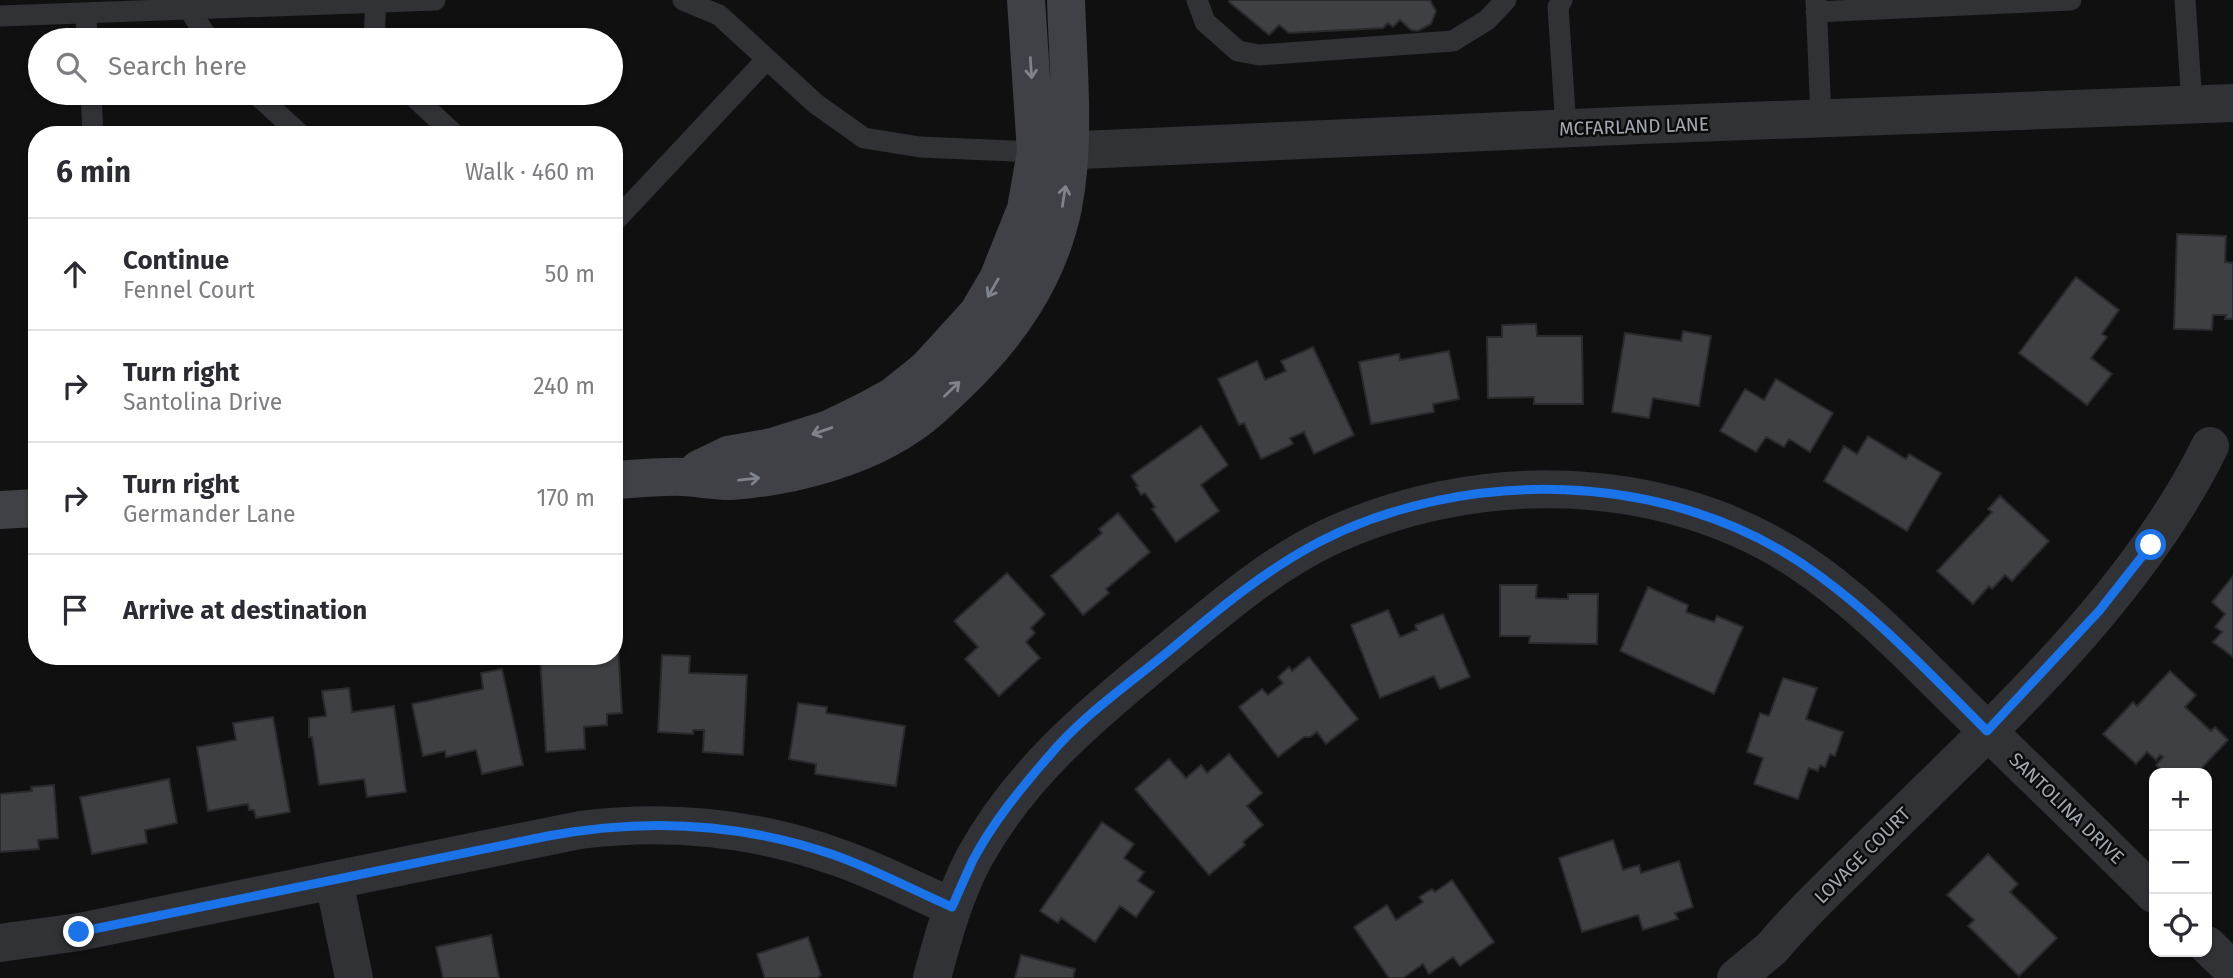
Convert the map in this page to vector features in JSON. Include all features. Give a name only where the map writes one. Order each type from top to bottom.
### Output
[{"type":"street","points":[[1026,0],[1052,151]]},
{"type":"street","points":[[623,480],[681,477],[728,455],[772,447],[829,429],[892,397],[927,369],[978,313],[998,279],[1052,151],[1066,0]]},
{"type":"street","name":"MCFARLAND LANE","points":[[1052,151],[1566,128],[2233,103]]},
{"type":"street","name":"LOVAGE COURT","points":[[1736,978],[1772,948],[2066,648],[2151,545],[2210,446]]},
{"type":"street","name":"SANTOLINA DRIVE","points":[[932,978],[952,907],[974,859],[1027,780],[1050,754],[1089,718],[1238,593],[1293,556],[1343,531],[1400,510],[1464,495],[1530,489],[1619,495],[1662,503],[1757,538],[1801,562],[1881,627],[2149,889]]},
{"type":"street","points":[[0,510],[28,508]]},
{"type":"street","points":[[0,943],[79,932],[580,830],[615,826],[717,828],[768,837],[833,855],[952,907]]},
{"type":"street","points":[[334,881],[354,978]]},
{"type":"street","points":[[2212,950],[2233,970]]},
{"type":"lane","points":[[0,16],[86,13],[188,4],[435,0]]},
{"type":"lane","points":[[683,0],[719,15],[816,104],[864,138],[920,147],[1052,151]]},
{"type":"lane","points":[[1197,0],[1205,22],[1238,51],[1259,55],[1453,41],[1487,20],[1506,0]]},
{"type":"lane","points":[[1821,118],[1816,6],[2071,0]]},
{"type":"lane","points":[[2185,0],[2192,105]]},
{"type":"lane","points":[[375,28],[376,1]]},
{"type":"lane","points":[[1554,2],[1566,128]]},
{"type":"lane","points":[[188,4],[202,28]]},
{"type":"lane","points":[[86,13],[87,28]]},
{"type":"lane","points":[[623,212],[766,59]]},
{"type":"lane","points":[[92,105],[93,126]]},
{"type":"lane","points":[[268,105],[291,126]]},
{"type":"lane","points":[[423,105],[445,126]]},
{"type":"building","points":[[1430,0],[1436,11],[1431,24],[1418,31],[1411,30],[1400,20],[1393,27],[1388,23],[1383,28],[1289,33],[1279,25],[1269,35],[1229,2]]},
{"type":"building","points":[[2177,234],[2226,236],[2225,262],[2233,263],[2233,319],[2225,319],[2226,315],[2213,315],[2212,330],[2174,329]]},
{"type":"building","points":[[2076,277],[2119,310],[2102,334],[2107,337],[2091,358],[2112,374],[2087,405],[2019,353]]},
{"type":"building","points":[[1536,324],[1537,336],[1582,336],[1583,404],[1534,404],[1534,397],[1488,398],[1487,337],[1502,337],[1502,325]]},
{"type":"building","points":[[1683,331],[1711,336],[1699,406],[1653,398],[1649,418],[1612,412],[1625,333],[1681,341]]},
{"type":"building","points":[[1313,347],[1354,435],[1314,454],[1304,432],[1290,438],[1293,444],[1261,459],[1244,423],[1239,425],[1218,379],[1257,361],[1265,380],[1286,371],[1281,361]]},
{"type":"building","points":[[1449,351],[1459,399],[1433,404],[1434,412],[1371,424],[1359,362],[1399,354],[1400,360]]},
{"type":"building","points":[[1776,379],[1833,413],[1810,452],[1789,439],[1784,447],[1766,437],[1756,452],[1720,431],[1745,389],[1764,400]]},
{"type":"building","points":[[1201,426],[1228,465],[1201,485],[1219,511],[1176,542],[1152,509],[1155,507],[1145,493],[1141,495],[1131,476]]},
{"type":"building","points":[[1868,436],[1906,459],[1909,454],[1941,473],[1907,531],[1824,481],[1844,446],[1857,454]]},
{"type":"building","points":[[2000,496],[2049,541],[2012,581],[2005,575],[1992,589],[1989,586],[1973,604],[1937,571],[1992,512],[1988,509]]},
{"type":"building","points":[[1118,513],[1150,552],[1106,589],[1109,593],[1083,615],[1051,576],[1102,533],[1099,529]]},
{"type":"building","points":[[1007,573],[1045,614],[1031,628],[1035,633],[1026,642],[1040,658],[999,696],[965,659],[978,647],[954,621]]},
{"type":"building","points":[[2233,576],[2233,657],[2213,642],[2222,632],[2215,627],[2225,614],[2212,602]]},
{"type":"building","points":[[1500,585],[1537,585],[1536,598],[1568,599],[1568,594],[1598,594],[1597,644],[1529,643],[1530,636],[1500,636]]},
{"type":"building","points":[[1648,587],[1688,605],[1686,612],[1714,622],[1717,616],[1743,627],[1714,694],[1620,651]]},
{"type":"building","points":[[1388,610],[1400,637],[1417,630],[1415,625],[1443,614],[1470,677],[1440,689],[1434,676],[1380,698],[1351,625]]},
{"type":"building","points":[[662,655],[690,656],[689,673],[747,675],[743,755],[703,752],[704,730],[693,730],[693,734],[658,732]]},
{"type":"building","points":[[1309,657],[1358,719],[1326,744],[1317,732],[1310,737],[1304,737],[1278,757],[1239,707],[1262,689],[1268,695],[1283,683],[1278,677],[1289,667],[1292,671]]},
{"type":"building","points":[[541,665],[619,665],[622,713],[607,714],[607,725],[584,727],[585,749],[546,752]]},
{"type":"building","points":[[502,669],[523,765],[482,774],[476,750],[446,757],[445,751],[423,756],[412,704],[483,689],[481,673]]},
{"type":"building","points":[[2170,671],[2196,695],[2185,707],[2211,731],[2215,727],[2228,740],[2202,768],[2159,768],[2156,765],[2163,757],[2160,755],[2156,760],[2147,752],[2136,764],[2103,734],[2133,702],[2137,706]]},
{"type":"building","points":[[1783,678],[1817,688],[1806,719],[1843,732],[1835,756],[1830,754],[1825,767],[1820,765],[1818,771],[1809,768],[1798,799],[1754,784],[1763,758],[1747,752],[1760,713],[1769,716]]},
{"type":"building","points":[[349,688],[352,712],[394,706],[406,792],[367,797],[364,779],[319,785],[312,737],[309,737],[309,718],[326,716],[322,691]]},
{"type":"building","points":[[798,703],[827,707],[826,713],[905,726],[896,786],[815,774],[816,764],[789,759]]},
{"type":"building","points":[[273,717],[290,812],[256,818],[254,810],[249,810],[248,804],[208,811],[197,747],[236,740],[233,723]]},
{"type":"building","points":[[1229,754],[1262,793],[1247,806],[1263,825],[1243,842],[1245,845],[1209,875],[1135,789],[1169,759],[1186,778],[1201,765],[1207,773]]},
{"type":"building","points":[[169,779],[177,823],[145,830],[147,843],[92,854],[80,797]]},
{"type":"building","points":[[54,785],[58,838],[38,840],[39,849],[0,852],[0,794],[32,791],[31,787]]},
{"type":"building","points":[[1102,822],[1134,844],[1124,858],[1144,872],[1138,881],[1154,892],[1136,917],[1120,906],[1095,942],[1061,918],[1058,923],[1040,911]]},
{"type":"building","points":[[1613,840],[1623,870],[1639,865],[1641,873],[1679,861],[1693,907],[1675,913],[1678,919],[1643,930],[1638,915],[1582,932],[1559,858]]},
{"type":"building","points":[[1988,854],[2018,884],[2010,892],[2057,938],[2019,976],[1968,926],[1974,920],[1947,895]]},
{"type":"building","points":[[1452,880],[1494,942],[1460,966],[1453,957],[1429,974],[1423,964],[1403,978],[1389,978],[1354,927],[1387,905],[1396,920],[1423,902],[1419,897],[1432,889],[1435,892]]},
{"type":"building","points":[[491,935],[499,978],[443,978],[436,947]]},
{"type":"building","points":[[808,937],[821,975],[817,978],[765,978],[757,954]]},
{"type":"building","points":[[1021,955],[1075,969],[1073,978],[1015,978]]},
{"type":"route","points":[[79,932],[548,836],[615,826],[649,825],[717,828],[784,841],[849,861],[952,907],[974,859],[1027,780],[1050,754],[1238,593],[1293,556],[1353,527],[1400,510],[1464,495],[1530,489],[1598,492],[1662,503],[1757,538],[1801,562],[1842,593],[1881,627],[1987,731],[2099,611],[2151,545]]}]
